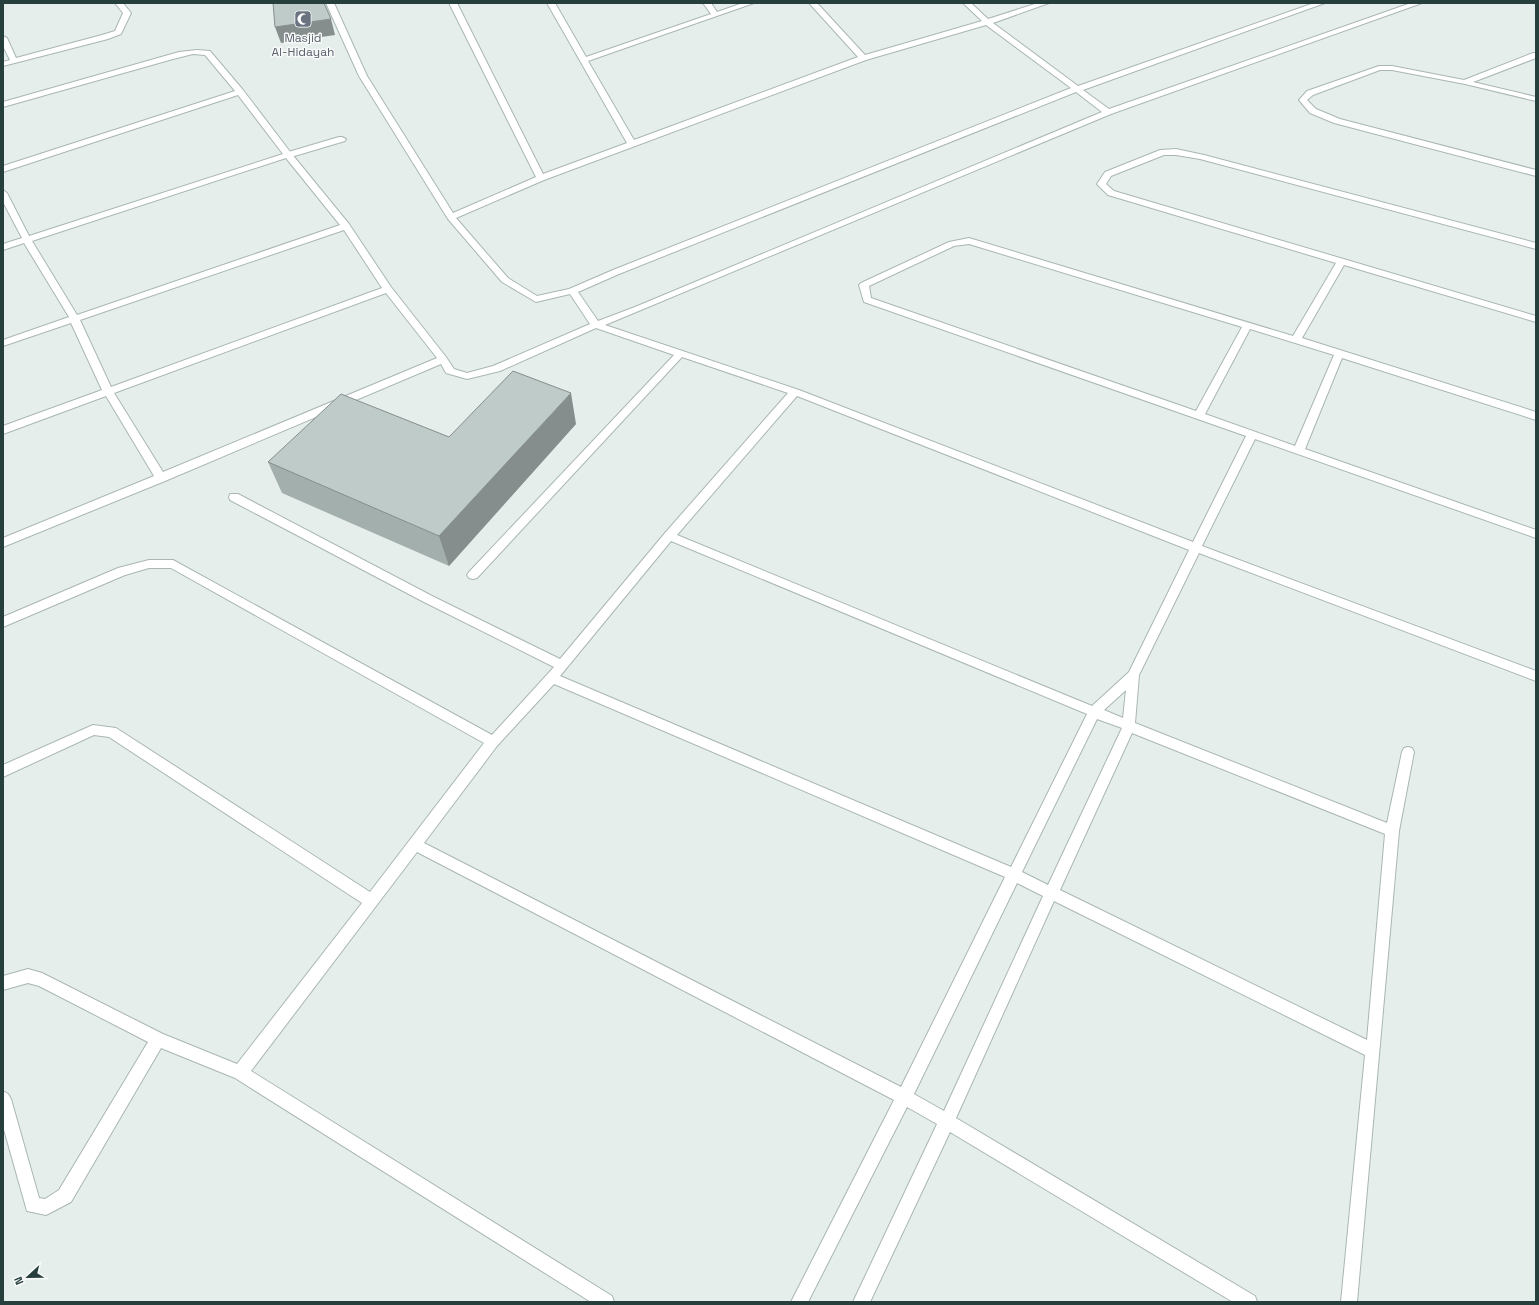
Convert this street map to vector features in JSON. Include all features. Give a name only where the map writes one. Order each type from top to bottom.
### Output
[{"type":"street","points":[[3,64],[105,38],[118,32],[127,13],[119,3]]},
{"type":"street","points":[[330,3],[363,76],[451,217],[505,280],[536,299],[572,291],[616,272],[1077,89],[1321,3]]},
{"type":"street","points":[[453,3],[541,178]]},
{"type":"street","points":[[551,3],[632,144]]},
{"type":"street","points":[[707,3],[715,14]]},
{"type":"street","points":[[583,60],[750,3]]},
{"type":"street","points":[[813,3],[864,58]]},
{"type":"street","points":[[967,3],[987,22],[1108,112]]},
{"type":"street","points":[[451,217],[541,178],[864,58],[987,22],[1045,3]]},
{"type":"street","points":[[3,104],[170,57],[199,51],[207,53],[240,92],[288,156],[346,226],[388,289],[443,359],[450,371],[467,376],[496,370],[596,325],[638,309],[1108,112],[1418,3]]},
{"type":"street","points":[[3,38],[14,61]]},
{"type":"street","points":[[1465,82],[1536,55]]},
{"type":"street","points":[[1536,98],[1392,68],[1379,68],[1310,93],[1303,100],[1314,110],[1337,122],[1536,173]]},
{"type":"street","points":[[3,169],[240,92]]},
{"type":"street","points":[[3,247],[342,139]]},
{"type":"street","points":[[1536,246],[1201,156],[1176,152],[1163,152],[1108,174],[1101,184],[1111,193],[1536,319]]},
{"type":"street","points":[[3,193],[27,240],[74,318],[108,392],[162,478]]},
{"type":"street","points":[[3,343],[346,226]]},
{"type":"street","points":[[1536,416],[1296,340],[969,241],[952,244],[874,279],[864,285],[867,300],[1536,534]]},
{"type":"street","points":[[1296,340],[1341,262]]},
{"type":"street","points":[[3,430],[388,289]]},
{"type":"street","points":[[572,291],[596,325],[794,392],[1196,548],[1536,676]]},
{"type":"street","points":[[1199,415],[1247,326]]},
{"type":"street","points":[[473,575],[681,353]]},
{"type":"street","points":[[1299,450],[1339,354]]},
{"type":"street","points":[[3,543],[162,478],[443,359]]},
{"type":"street","points":[[240,1073],[371,901],[416,845],[493,742],[552,678],[669,536],[794,392]]},
{"type":"street","points":[[799,1302],[904,1098],[1094,712],[1133,676],[1252,434]]},
{"type":"street","points":[[234,497],[428,599],[562,665]]},
{"type":"street","points":[[669,536],[1094,712],[1392,831]]},
{"type":"street","points":[[3,622],[122,571],[149,564],[173,564],[493,742]]},
{"type":"street","points":[[862,1302],[1129,726],[1133,676]]},
{"type":"street","points":[[552,678],[1013,874],[1373,1051]]},
{"type":"street","points":[[3,771],[93,730],[112,732],[371,901]]},
{"type":"street","points":[[1349,1302],[1392,831],[1408,752]]},
{"type":"street","points":[[416,845],[947,1121],[1249,1302]]},
{"type":"street","points":[[3,983],[28,976],[42,980],[158,1039],[240,1073],[606,1302]]},
{"type":"street","points":[[3,1099],[33,1204],[46,1207],[65,1196],[158,1039]]},
{"type":"building","points":[[273,3],[324,3],[331,19],[275,27]]},
{"type":"building","points":[[513,371],[571,393],[439,536],[268,462],[341,394],[449,437]]},
{"type":"place","name":"Masjid Al-Hidayah","points":[[303,19]]}]
